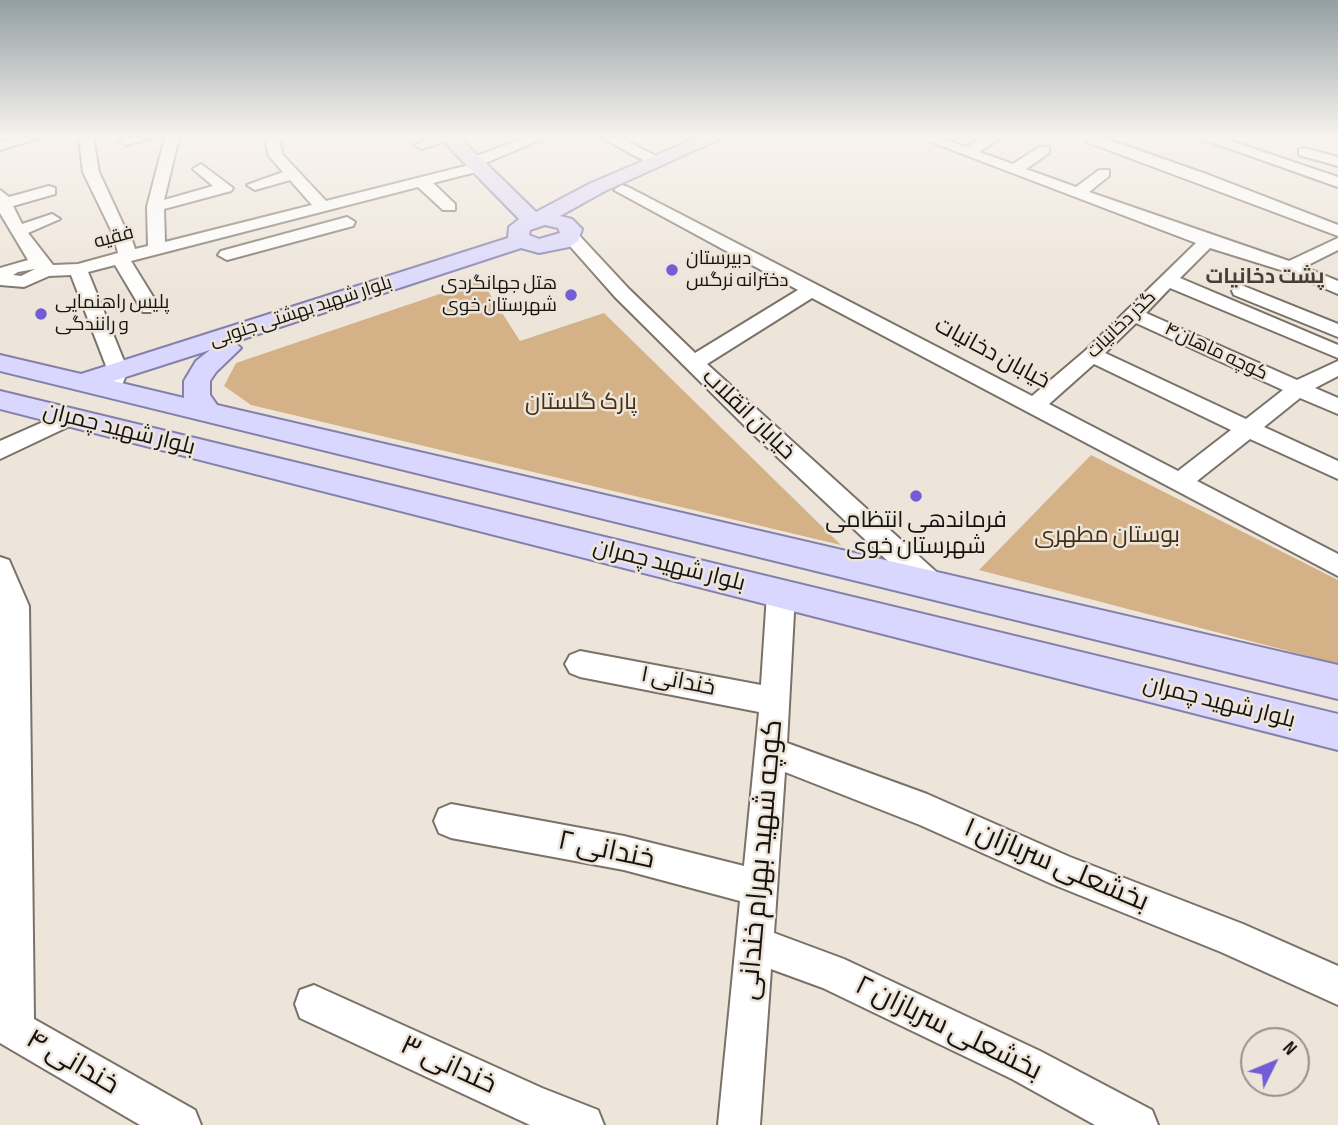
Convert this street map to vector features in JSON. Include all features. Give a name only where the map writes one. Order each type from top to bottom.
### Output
[{"type":"main road","points":[[498,190],[547,246]]},
{"type":"main road","name":"بلوار شهید بهشتی جنوبی","points":[[103,381],[228,348],[522,257],[547,246],[570,231],[581,205],[606,190]]},
{"type":"main road","name":"بلوار شهید بهشتی جنوبی","points":[[103,381],[530,227],[622,190]]},
{"type":"main road","points":[[530,227],[552,219],[570,231]]},
{"type":"main road","points":[[208,413],[196,395],[197,381],[205,367],[228,348]]},
{"type":"main road","name":"بلوار شهید چمران","points":[[0,363],[103,381],[208,413],[1338,682]]},
{"type":"main road","points":[[36,409],[103,381]]},
{"type":"main road","points":[[68,418],[103,381]]},
{"type":"main road","name":"بلوار شهید چمران","points":[[0,400],[1338,733]]},
{"type":"street","points":[[102,190],[121,214],[124,257],[150,307]]},
{"type":"street","points":[[157,249],[155,204],[159,190]]},
{"type":"street","points":[[121,214],[218,190]]},
{"type":"street","points":[[227,255],[350,225],[307,190]]},
{"type":"street","name":"فقیه","points":[[2,279],[19,265],[38,271],[78,269],[392,190]]},
{"type":"street","points":[[414,204],[444,202],[430,190]]},
{"type":"street","name":"خیابان دخانیات","points":[[622,190],[1338,566]]},
{"type":"street","points":[[1068,190],[1207,242],[1290,267],[1338,288]]},
{"type":"street","points":[[1078,193],[1083,190]]},
{"type":"street","points":[[1233,190],[1338,231]]},
{"type":"street","points":[[0,301],[38,271],[10,227],[2,199],[49,191]]},
{"type":"street","points":[[361,197],[372,214]]},
{"type":"street","points":[[1147,219],[1161,201]]},
{"type":"street","points":[[10,227],[52,219]]},
{"type":"street","name":"خیابان انقلاب","points":[[570,231],[622,293],[934,587]]},
{"type":"street","name":"گذر دخانیات","points":[[1034,406],[1092,355],[1207,242]]},
{"type":"street","points":[[1290,267],[1338,243]]},
{"type":"street","points":[[78,269],[103,381]]},
{"type":"street","points":[[1176,274],[1338,331]]},
{"type":"street","points":[[1176,274],[1338,352]]},
{"type":"street","points":[[694,363],[812,290]]},
{"type":"street","name":"کوچه ماهان۴","points":[[1133,314],[1338,407]]},
{"type":"street","points":[[1092,355],[1338,471]]},
{"type":"street","points":[[1179,483],[1298,390],[1338,367]]},
{"type":"street","points":[[0,442],[36,409]]},
{"type":"street","points":[[0,451],[68,418]]},
{"type":"street","points":[[0,567],[15,606],[7,1025]]},
{"type":"street","name":"کوچه شهید بهرام خندانی","points":[[739,1125],[771,752],[781,594]]},
{"type":"street","name":"خندانی ۱","points":[[580,663],[775,701]]},
{"type":"street","name":"بخشعلی سربازان ۱","points":[[771,752],[926,811],[1064,872],[1230,937],[1338,986]]},
{"type":"street","name":"خندانی ۲","points":[[451,821],[624,853],[759,888]]},
{"type":"street","name":"بخشعلی سربازان ۲","points":[[754,944],[843,977],[1026,1065],[1137,1125]]},
{"type":"street","name":"خندانی ۳","points":[[314,1004],[534,1106],[583,1125]]},
{"type":"street","name":"خندانی ۴","points":[[7,1025],[180,1125]]},
{"type":"green space","name":"پارک گلستان","points":[[481,280],[520,341],[604,313],[841,545],[251,405],[224,386],[236,363]]},
{"type":"green space","name":"بوستان مطهری","points":[[1091,455],[1338,580],[1338,664],[979,570]]},
{"type":"place","name":"دبیرستان دخترانه نرگس","points":[[672,270]]},
{"type":"place","name":"هتل جهانگردی شهرستان خوی","points":[[571,295]]},
{"type":"place","name":"پلیس راهنمایی و رانندگی","points":[[41,314]]},
{"type":"place","name":"فرماندهی انتظامی شهرستان خوی","points":[[916,496]]},
{"type":"district","name":"پشت دخانیات","points":[[1265,278]]}]
